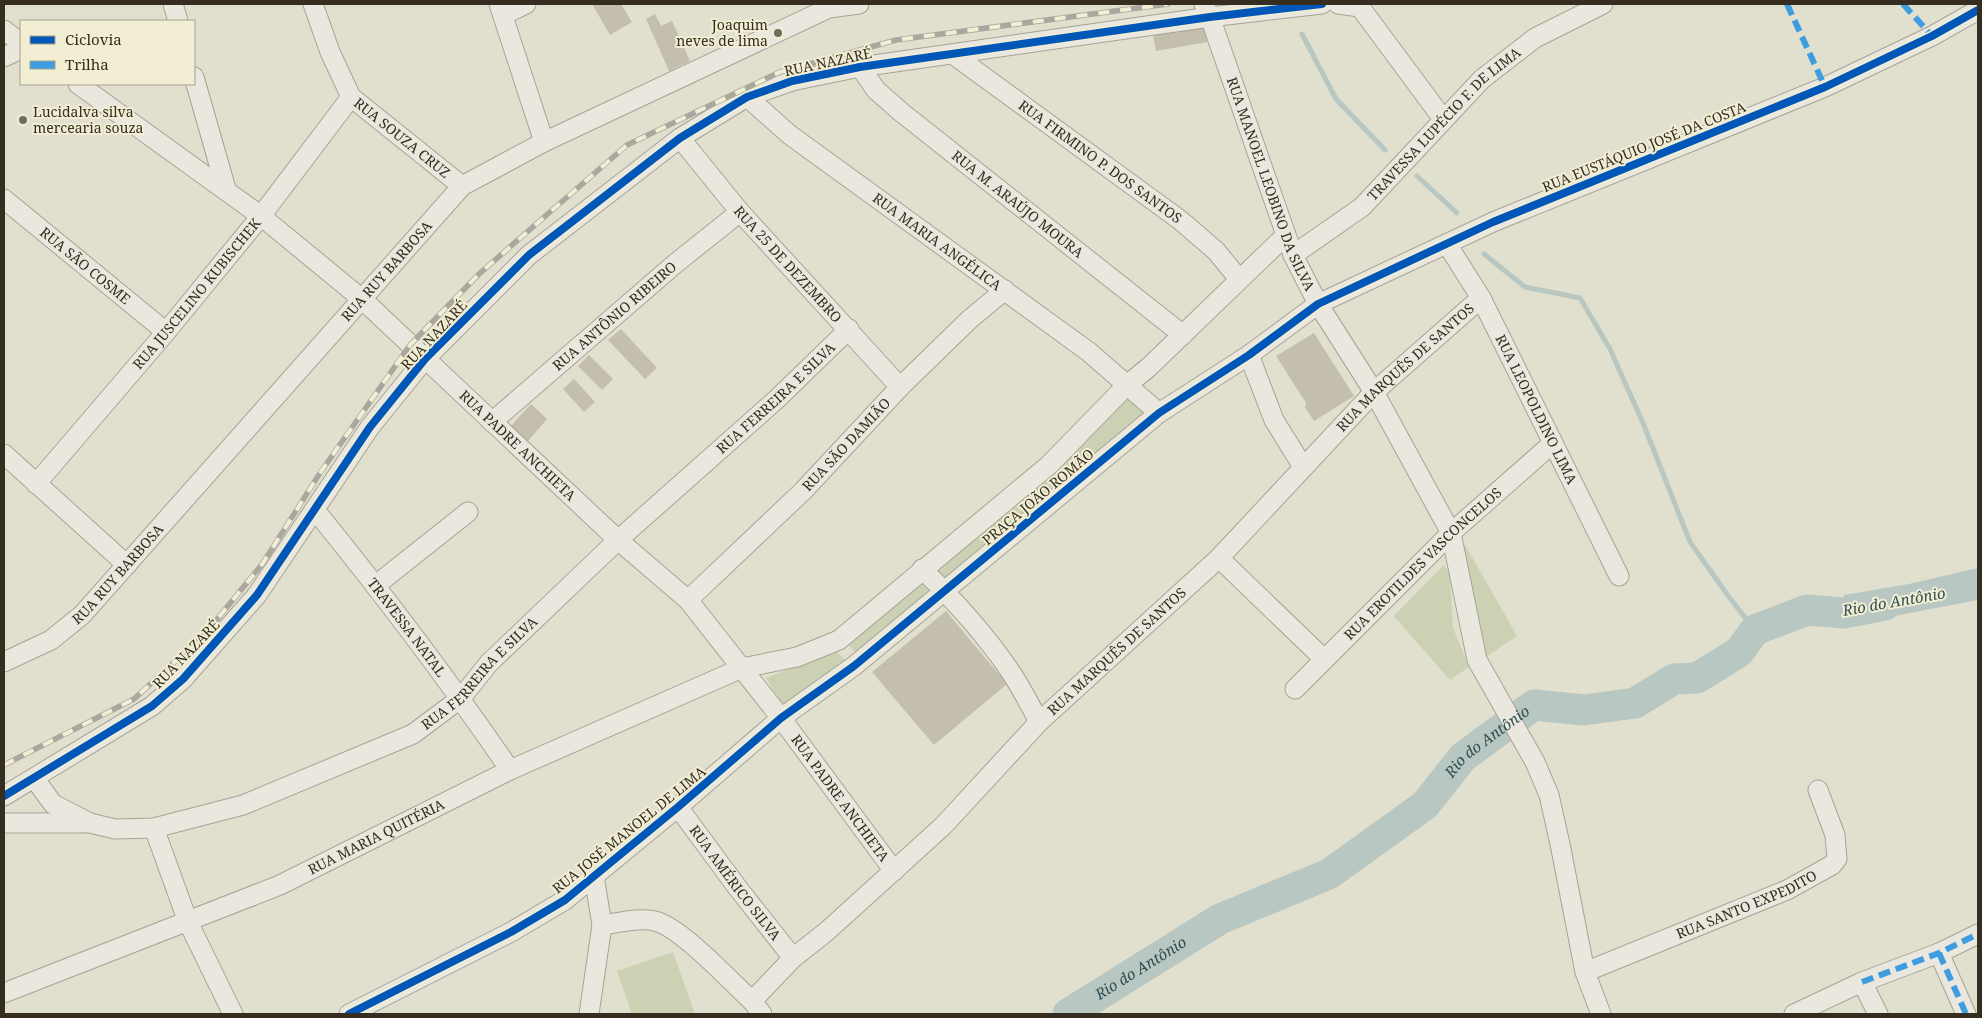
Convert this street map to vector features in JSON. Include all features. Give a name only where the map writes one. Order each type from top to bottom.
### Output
[{"type":"street","points":[[173,4],[178,20]]},
{"type":"street","name":"RUA SOUZA CRUZ","points":[[313,4],[330,52],[351,97],[462,186]]},
{"type":"street","points":[[526,4],[501,9],[544,142]]},
{"type":"street","name":"RUA RUY BARBOSA","points":[[4,662],[51,640],[82,615],[462,186],[544,142],[828,6],[859,4]]},
{"type":"street","name":"RUA NAZARÉ","points":[[4,796],[152,706],[184,679],[257,595],[370,427],[425,359],[529,255],[680,138],[747,97],[792,81],[860,67],[954,55],[1207,10],[1322,4]]},
{"type":"street","points":[[1338,4],[1360,7],[1443,120]]},
{"type":"street","name":"TRAVESSA LUPÉCIO F. DE LIMA","points":[[1293,255],[1362,207],[1482,79],[1535,38],[1603,4]]},
{"type":"street","name":"RUA MANOEL LEOBINO DA SILVA","points":[[1207,10],[1293,255],[1318,304],[1374,392],[1452,533],[1477,660],[1535,762],[1548,795],[1560,844],[1585,972],[1601,1014]]},
{"type":"street","name":"RUA EUSTÁQUIO JOSÉ DA COSTA","points":[[1318,304],[1493,222],[1825,87],[1932,36],[1978,10]]},
{"type":"street","points":[[4,30],[20,42]]},
{"type":"street","points":[[4,57],[20,49]]},
{"type":"street","name":"RUA FIRMINO P. DOS SANTOS","points":[[954,55],[1180,220],[1216,251],[1239,279]]},
{"type":"street","name":"RUA M. ARAÚJO MOURA","points":[[860,67],[876,90],[901,112],[1183,335]]},
{"type":"street","points":[[195,80],[226,189]]},
{"type":"street","name":"RUA PADRE ANCHIETA","points":[[79,85],[226,189],[362,300],[618,540],[688,600],[781,718],[894,871]]},
{"type":"street","name":"RUA JUSCELINO KUBISCHEK","points":[[36,484],[166,332],[261,216],[351,97]]},
{"type":"street","name":"RUA MARIA ANGÉLICA","points":[[747,97],[790,135],[1090,352],[1159,414]]},
{"type":"street","name":"RUA 25 DE DEZEMBRO","points":[[680,138],[740,212],[900,387]]},
{"type":"street","name":"RUA SÃO COSME","points":[[4,199],[166,332]]},
{"type":"street","name":"RUA ANTÔNIO RIBEIRO","points":[[492,422],[676,263],[740,212]]},
{"type":"street","name":"PRAÇA JOÃO ROMÃO","points":[[742,668],[797,657],[838,640],[1049,465],[1127,385],[1183,335],[1285,236]]},
{"type":"street","name":"RUA LEOPOLDINO LIMA","points":[[1447,244],[1480,298],[1619,576]]},
{"type":"street","name":"RUA SÃO DAMIÃO","points":[[688,600],[803,491],[900,387],[970,319],[1005,290]]},
{"type":"street","name":"RUA MARQUÊS DE SANTOS","points":[[757,1008],[793,958],[826,932],[944,826],[1039,722],[1219,558],[1374,392],[1480,298]]},
{"type":"street","name":"PRAÇA JOÃO ROMÃO","points":[[781,718],[854,666],[1159,414],[1249,355],[1318,304]]},
{"type":"street","name":"RUA FERREIRA E SILVA","points":[[34,778],[54,804],[90,822],[115,829],[154,828],[242,805],[384,748],[413,734],[461,698],[489,663],[618,540],[778,398],[849,329]]},
{"type":"street","points":[[1249,355],[1274,420],[1303,467]]},
{"type":"street","name":"RUA EROTILDES VASCONCELOS","points":[[1295,689],[1393,594],[1452,533],[1553,443]]},
{"type":"street","points":[[4,454],[127,565]]},
{"type":"street","points":[[1049,465],[1066,489]]},
{"type":"street","name":"TRAVESSA NATAL","points":[[315,510],[376,585],[461,698],[510,770]]},
{"type":"street","points":[[376,585],[468,512]]},
{"type":"street","points":[[1219,558],[1324,659]]},
{"type":"street","points":[[922,569],[987,640],[1011,672],[1039,722]]},
{"type":"street","points":[[838,640],[854,666]]},
{"type":"street","name":"RUA MARIA QUITÉRIA","points":[[4,993],[280,885],[510,770],[742,668]]},
{"type":"street","name":"RUA JOSÉ MANOEL DE LIMA","points":[[349,1014],[511,932],[565,900],[678,807],[781,718]]},
{"type":"street","name":"RUA SANTO EXPEDITO","points":[[1585,972],[1787,890],[1832,865],[1837,859],[1836,835],[1818,790]]},
{"type":"street","name":"RUA AMÉRICO SILVA","points":[[678,807],[737,887],[793,958]]},
{"type":"street","points":[[4,823],[90,822]]},
{"type":"street","points":[[154,828],[188,922],[233,1014]]},
{"type":"street","points":[[589,1014],[602,925],[594,876]]},
{"type":"street","points":[[602,925],[635,920],[655,921],[675,929],[757,1008]]},
{"type":"street","points":[[1794,1014],[1862,982],[1939,953],[1978,934]]},
{"type":"street","points":[[1939,953],[1966,1014]]},
{"type":"street","points":[[1862,982],[1878,1014]]},
{"type":"green space","points":[[1131,394],[1149,416],[1070,477],[1059,462]]},
{"type":"green space","points":[[1048,474],[1061,488],[947,582],[935,570]]},
{"type":"green space","points":[[1465,545],[1517,636],[1481,660],[1461,548]]},
{"type":"green space","points":[[1444,565],[1450,575],[1453,628],[1469,667],[1450,680],[1394,616]]},
{"type":"green space","points":[[921,580],[934,590],[857,654],[848,644]]},
{"type":"green space","points":[[836,651],[847,662],[783,706],[766,678]]},
{"type":"green space","points":[[673,952],[695,1014],[632,1014],[617,971]]},
{"type":"water","name":"Rio do Antônio","points":[[1978,568],[1978,600],[1847,625],[1844,613],[1844,595],[1909,584]]},
{"type":"building","points":[[592,4],[621,4],[632,22],[610,35]]},
{"type":"building","points":[[655,14],[661,26],[672,21],[690,61],[669,71],[646,19]]},
{"type":"building","points":[[1204,25],[1207,42],[1156,51],[1153,34]]},
{"type":"building","points":[[621,329],[657,368],[645,379],[608,340]]},
{"type":"building","points":[[1314,333],[1354,396],[1314,421],[1305,407],[1306,403],[1276,356]]},
{"type":"building","points":[[589,355],[613,379],[602,390],[578,366]]},
{"type":"building","points":[[574,379],[595,402],[584,412],[563,389]]},
{"type":"building","points":[[531,404],[547,419],[528,441],[511,426]]},
{"type":"building","points":[[946,611],[1007,684],[934,745],[872,672]]},
{"type":"waterway","points":[[1302,34],[1336,99],[1385,150]]},
{"type":"waterway","points":[[1417,176],[1457,213]]},
{"type":"waterway","points":[[1484,254],[1525,287],[1580,298],[1610,349],[1643,423],[1690,542],[1755,630]]},
{"type":"waterway","name":"Rio do Antônio","points":[[1068,1014],[1220,919],[1329,874],[1425,805],[1463,757],[1534,705],[1584,710],[1635,703],[1674,679],[1697,678],[1739,652],[1755,630],[1807,610],[1844,613],[1885,605]]},
{"type":"railway","points":[[4,765],[134,699],[205,634],[263,563],[320,473],[410,345],[479,274],[627,145],[780,72],[896,40],[1168,4]]},
{"type":"marked path","points":[[1787,4],[1825,87]]},
{"type":"marked path","points":[[1903,4],[1932,36]]},
{"type":"marked path","points":[[1862,982],[1939,953],[1978,934]]},
{"type":"marked path","points":[[1939,953],[1966,1014]]},
{"type":"cycle path","points":[[4,796],[152,706],[183,679],[257,595],[370,427],[425,359],[529,255],[680,138],[747,97],[792,81],[860,67],[1210,17],[1322,4]]},
{"type":"cycle path","points":[[349,1014],[511,932],[565,900],[678,807],[781,718],[854,666],[1159,413],[1249,355],[1318,304],[1493,222],[1825,87],[1932,36],[1978,10]]},
{"type":"place","name":"Joaquim neves de lima","points":[[778,33]]},
{"type":"place","name":"Lucidalva silva mercearia souza","points":[[23,120]]}]
